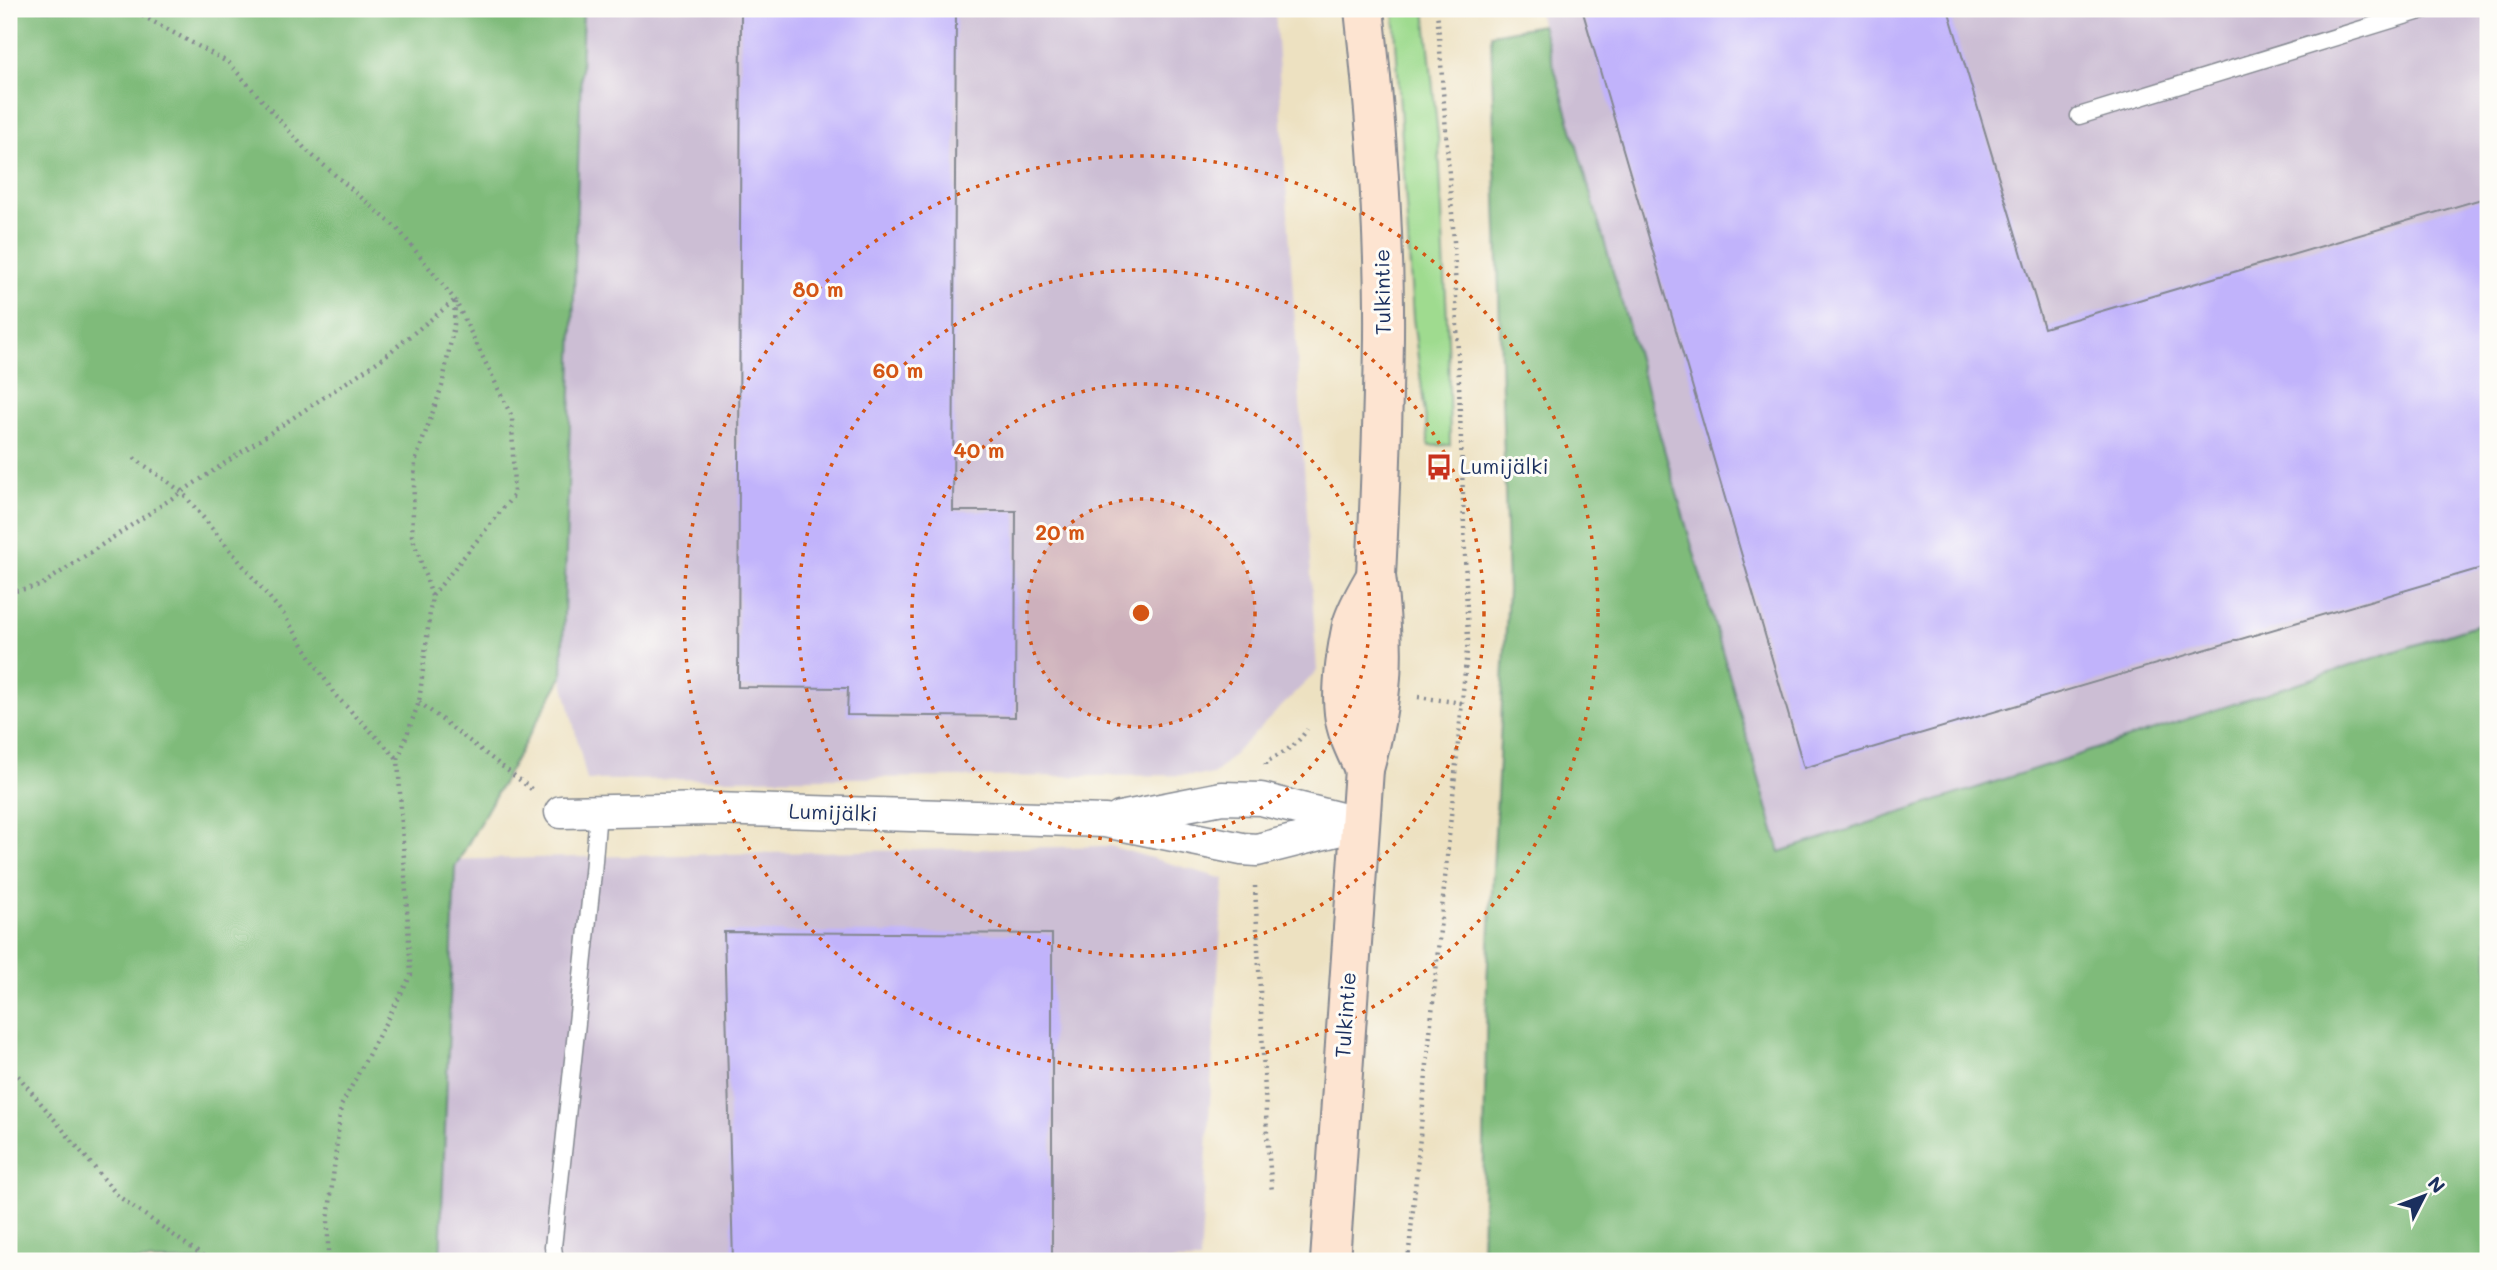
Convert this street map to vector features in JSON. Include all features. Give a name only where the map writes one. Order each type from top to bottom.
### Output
[{"type":"main road","name":"Tulkintie","points":[[1331,1261],[1364,769],[1374,734],[1384,663],[1382,616],[1376,576],[1384,336],[1380,205],[1373,93],[1364,9]]},
{"type":"street","name":"Lumijälki","points":[[1104,821],[1222,798],[1261,799],[1360,824]]},
{"type":"street","name":"Lumijälki","points":[[561,812],[712,809],[1104,821],[1257,850],[1360,824]]},
{"type":"lane","points":[[2079,116],[2427,9]]},
{"type":"lane","points":[[555,1261],[553,1247],[598,811]]},
{"type":"path","points":[[130,9],[229,63],[306,150],[398,229],[455,300],[512,417],[514,495],[432,596]]},
{"type":"path","points":[[1408,1261],[1468,640],[1454,241],[1437,9]]},
{"type":"path","points":[[9,592],[40,586],[380,360],[455,300]]},
{"type":"path","points":[[328,1261],[328,1221],[341,1106],[411,975],[398,759],[419,702],[432,596],[412,536],[415,461],[442,386],[454,326],[455,300]]},
{"type":"path","points":[[134,458],[182,492],[284,615],[335,695],[398,759]]},
{"type":"path","points":[[419,702],[561,812]]},
{"type":"path","points":[[1261,799],[1266,762]]},
{"type":"path","points":[[1257,850],[1255,879],[1266,1134],[1272,1192]]},
{"type":"path","points":[[9,1065],[118,1196],[210,1261]]},
{"type":"shaded area","points":[[583,9],[1275,9],[1317,671],[1213,775],[587,780],[562,677]]},
{"type":"shaded area","points":[[1537,9],[2488,9],[2488,621],[1779,852]]},
{"type":"shaded area","points":[[1110,846],[1224,879],[1200,1261],[433,1261],[435,860]]},
{"type":"green space","points":[[9,9],[583,9],[562,677],[455,867],[440,1261],[9,1261]]},
{"type":"green space","points":[[1394,9],[1425,9],[1439,147],[1450,445],[1429,446],[1413,318]]},
{"type":"green space","points":[[1542,25],[1780,852],[2488,621],[2488,1261],[1482,1261],[1487,982],[1508,590],[1491,34]]},
{"type":"building","points":[[741,9],[956,9],[953,511],[1016,511],[1015,717],[847,715],[848,688],[738,687]]},
{"type":"building","points":[[1582,9],[1948,9],[2044,328],[2488,197],[2488,566],[1804,768]]},
{"type":"building","points":[[724,932],[1052,934],[1052,1261],[733,1261]]},
{"type":"place","name":"Lumijälki","points":[[1439,467]]}]
